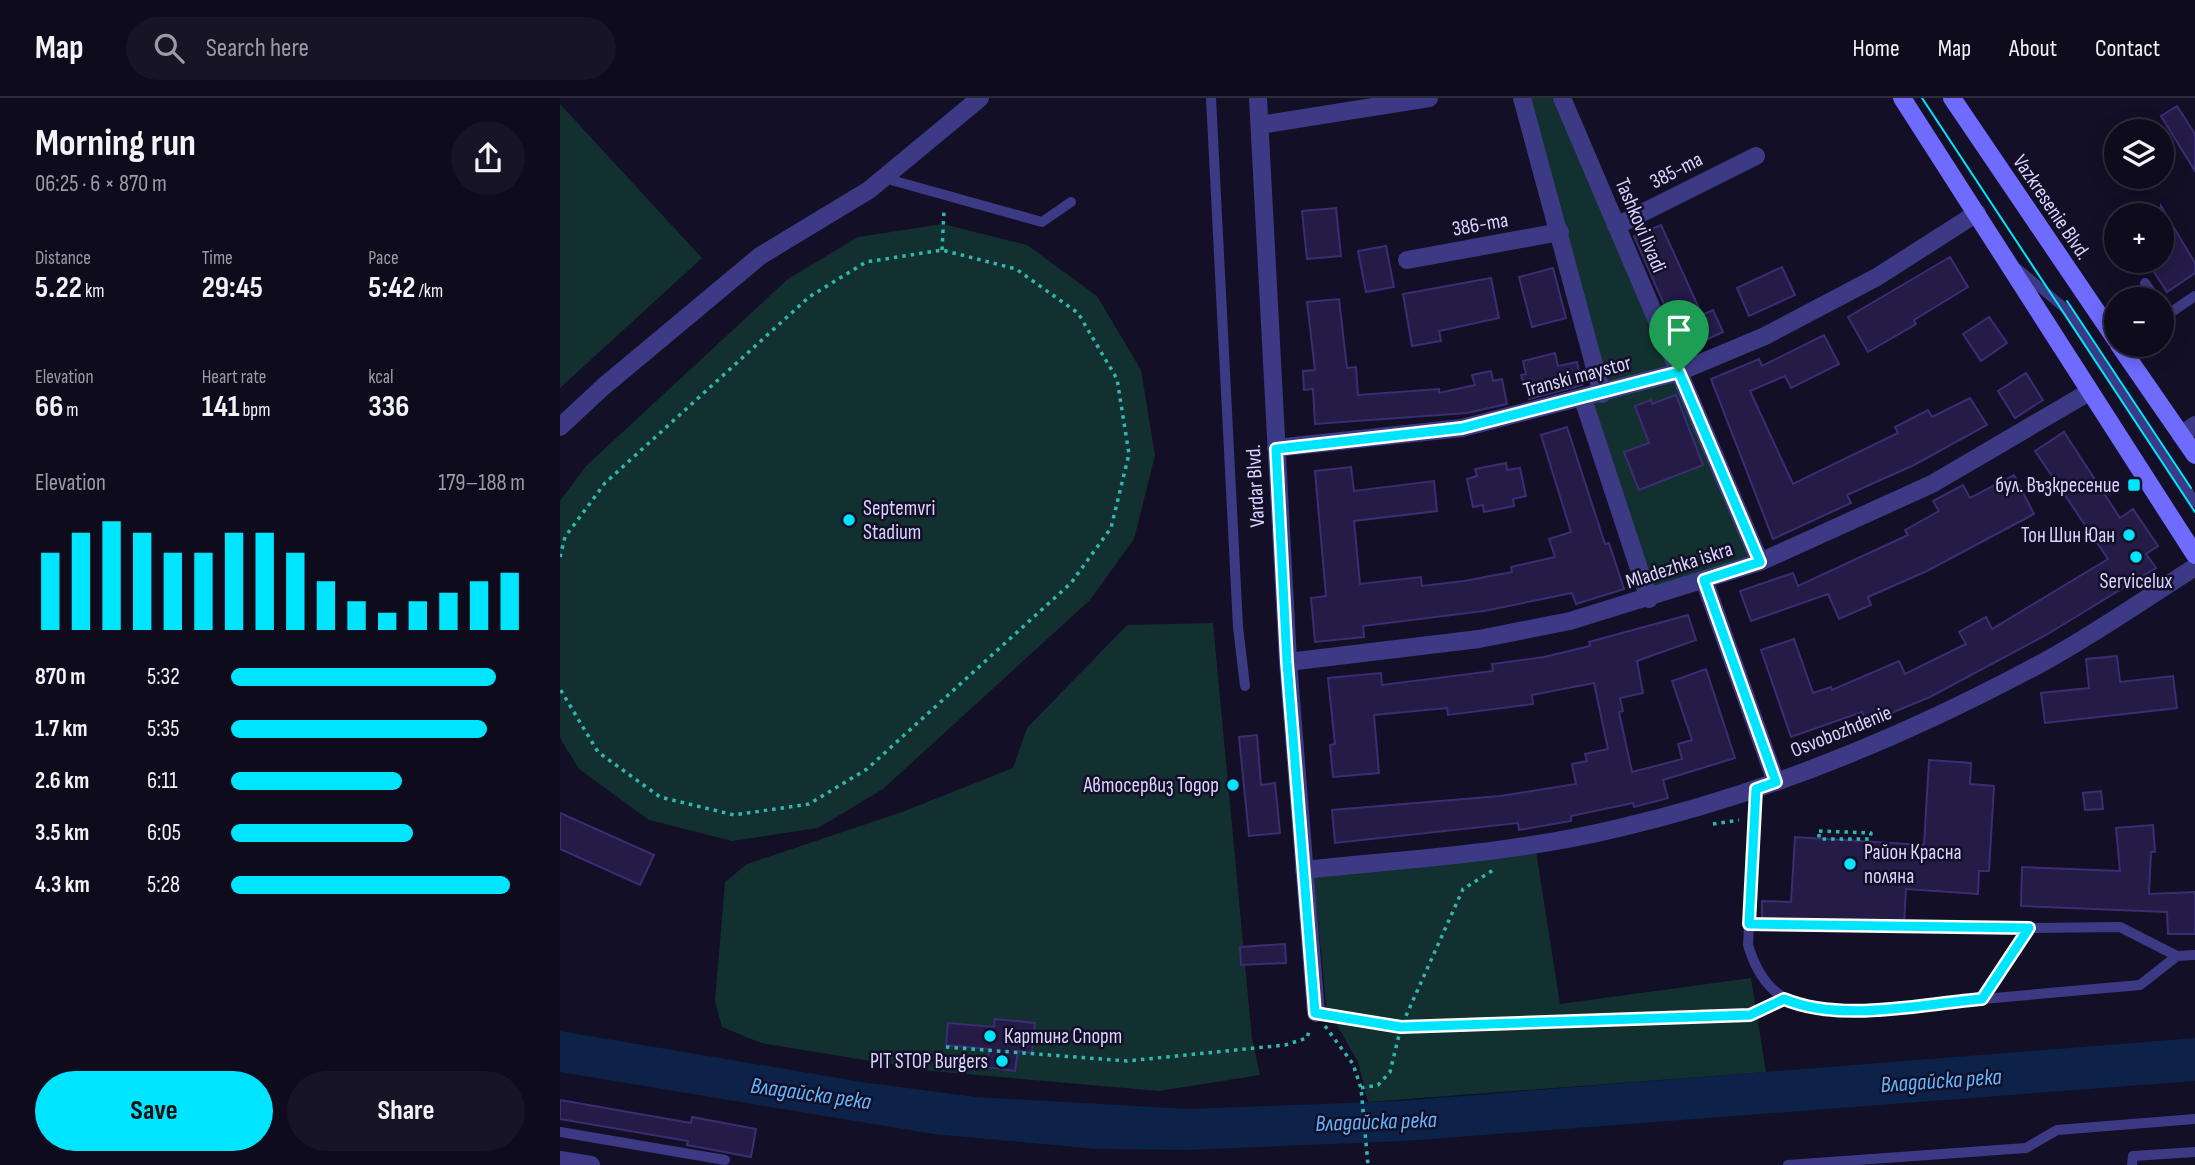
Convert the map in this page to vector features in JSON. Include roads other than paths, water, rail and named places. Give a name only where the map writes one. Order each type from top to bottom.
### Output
[{"type":"main road","points":[[1902,98],[2195,555]]},
{"type":"main road","name":"Vazkresenie Blvd.","points":[[1952,98],[2104,322]]},
{"type":"main road","points":[[2129,357],[2188,430],[2195,455]]},
{"type":"street","points":[[560,427],[603,387],[760,256],[884,178],[981,98]]},
{"type":"street","name":"Vardar Blvd.","points":[[1258,98],[1287,662],[1315,1013]]},
{"type":"street","points":[[1260,125],[1429,98]]},
{"type":"street","points":[[1522,98],[1602,394]]},
{"type":"street","name":"Tashkovi livadi","points":[[1562,98],[1760,562]]},
{"type":"street","name":"385-та","points":[[1616,226],[1756,156]]},
{"type":"street","name":"Transki maystor","points":[[1276,449],[1462,428],[1583,399],[1679,372],[1765,336],[1877,277],[1977,212]]},
{"type":"street","name":"386-та","points":[[1407,260],[1560,232]]},
{"type":"street","name":"Mladezhka iskra","points":[[1287,662],[1479,639],[1570,621],[1760,562],[1932,484],[2090,392]]},
{"type":"street","points":[[1583,399],[1649,598]]},
{"type":"street","name":"Osvobozhdenie","points":[[1304,870],[1535,845],[1660,818],[1756,789],[1918,724],[2038,665],[2195,567]]},
{"type":"street","points":[[1704,580],[1776,782]]},
{"type":"street","points":[[560,1160],[591,1165]]},
{"type":"lane","points":[[1211,98],[1238,627],[1245,686]]},
{"type":"lane","points":[[884,178],[1042,222],[1071,202]]},
{"type":"lane","points":[[2008,261],[2067,310],[2195,502]]},
{"type":"lane","points":[[2145,283],[2148,287]]},
{"type":"lane","points":[[2174,310],[2195,296]]},
{"type":"lane","points":[[1756,789],[1748,945],[1755,966],[1767,985],[1784,999],[1804,1007],[1836,1012],[2140,985],[2177,956]]},
{"type":"lane","points":[[1982,999],[2029,928],[2120,927],[2177,956],[2195,955]]},
{"type":"lane","points":[[1788,1165],[2026,1148],[2057,1130],[2195,1119]]},
{"type":"lane","points":[[560,1132],[725,1160]]},
{"type":"lane","points":[[2132,1165],[2133,1156],[2195,1152]]},
{"type":"water","name":"Владайска река","points":[[560,1031],[862,1082],[976,1097],[1188,1109],[1399,1101],[2195,1038],[2195,1081],[1404,1141],[1189,1150],[1096,1149],[934,1134],[560,1072]]},
{"type":"tram line","points":[[1922,98],[2195,512]]},
{"type":"tram line","points":[[2067,301],[2191,488]]},
{"type":"place","name":"бул. Възкресение","points":[[2134,485]]},
{"type":"place","name":"Septemvri Stadium","points":[[849,520]]},
{"type":"place","name":"Тон Шин Юан","points":[[2129,535]]},
{"type":"place","name":"Servicelux","points":[[2136,557]]},
{"type":"place","name":"Автосервиз Тодор","points":[[1233,785]]},
{"type":"place","name":"Район Красна поляна","points":[[1850,864]]},
{"type":"place","name":"Картинг Спорт","points":[[990,1036]]},
{"type":"place","name":"PIT STOP Burgers","points":[[1002,1061]]}]
